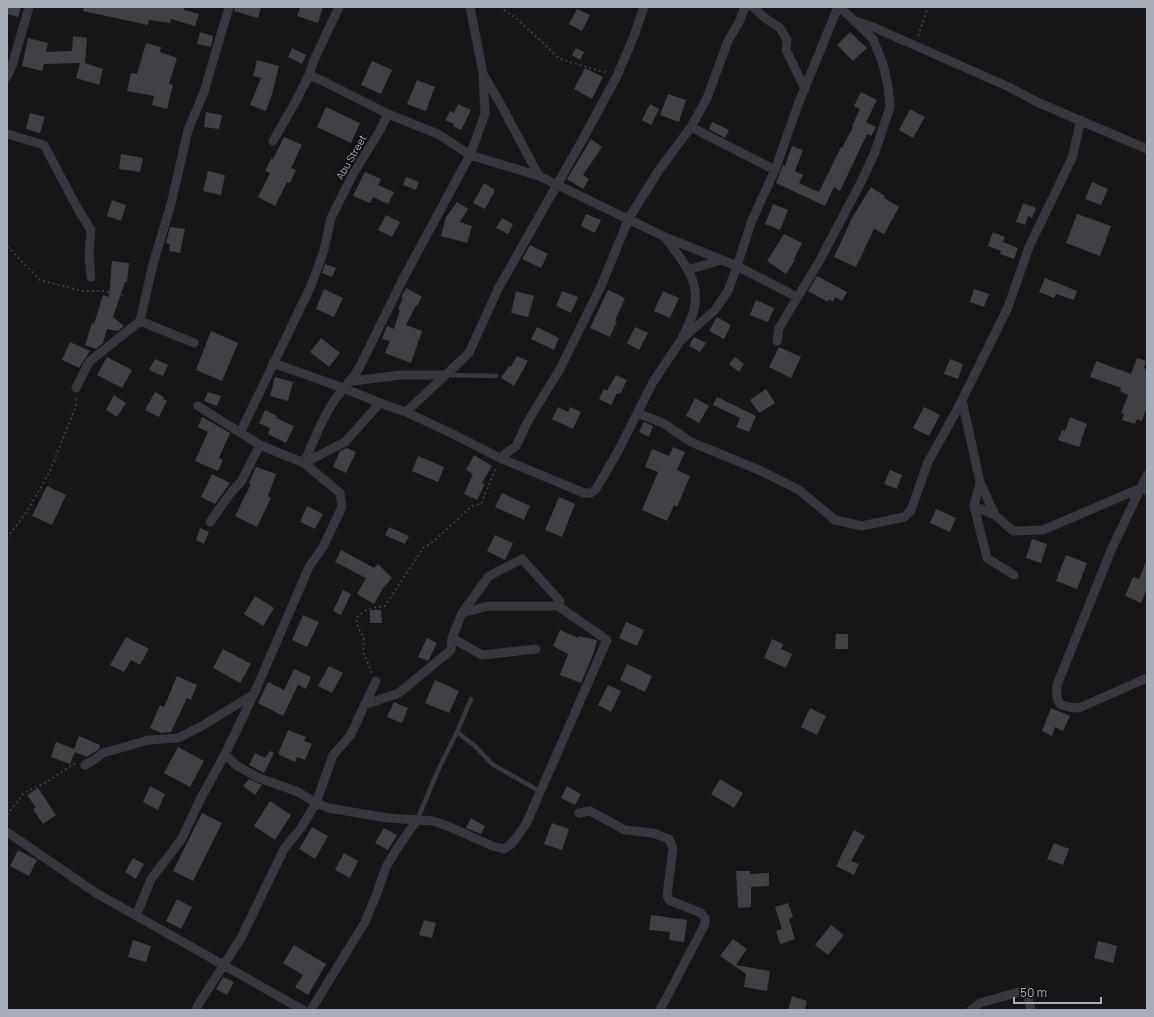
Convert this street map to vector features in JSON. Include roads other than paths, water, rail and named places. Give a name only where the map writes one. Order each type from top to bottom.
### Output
[{"type":"street","points":[[7,77],[12,66],[29,7]]},
{"type":"street","points":[[76,388],[89,362],[140,321],[153,264],[172,204],[188,130],[204,92],[229,7]]},
{"type":"street","points":[[273,141],[309,75],[314,60],[339,7]]},
{"type":"street","points":[[304,463],[324,418],[343,388],[352,381],[403,279],[470,155],[485,114],[483,73],[470,7]]},
{"type":"street","points":[[406,412],[469,353],[498,289],[617,76],[634,36],[644,7]]},
{"type":"street","points":[[500,458],[516,446],[528,421],[560,369],[601,286],[629,218],[659,170],[691,127],[707,98],[728,41],[739,22],[745,7]]},
{"type":"street","points":[[753,7],[765,18],[780,28],[787,40],[786,50],[805,89]]},
{"type":"street","points":[[682,340],[719,306],[728,291],[752,220],[775,170],[837,7],[844,11],[873,39],[883,64],[888,86],[890,107],[875,152],[862,180],[820,260],[779,328],[777,341]]},
{"type":"street","points":[[853,20],[874,27],[1009,87],[1039,103],[1147,149]]},
{"type":"street","points":[[483,73],[539,176]]},
{"type":"street","points":[[309,75],[388,114],[438,134],[470,155],[539,176],[556,186],[629,218],[665,237],[737,266],[797,297]]},
{"type":"street","name":"Abu Street","points":[[240,433],[311,286],[324,250],[331,218],[353,174],[379,132],[388,114]]},
{"type":"street","points":[[637,413],[663,423],[691,442],[759,470],[799,490],[835,520],[862,526],[904,517],[911,510],[928,462],[962,400],[1008,307],[1029,247],[1072,158],[1081,120]]},
{"type":"street","points":[[691,127],[775,170]]},
{"type":"street","points":[[7,134],[44,145],[90,230],[88,255],[91,277]]},
{"type":"street","points":[[273,363],[406,412],[500,458],[584,493],[590,493],[596,489],[600,483],[653,382],[682,340],[691,320],[695,304],[693,278],[665,237]]},
{"type":"street","points":[[688,270],[721,260]]},
{"type":"street","points":[[140,321],[194,343]]},
{"type":"street","points":[[352,381],[401,375],[445,375]]},
{"type":"street","points":[[962,400],[980,482],[995,515]]},
{"type":"street","points":[[304,463],[345,442],[380,403]]},
{"type":"street","points":[[136,916],[151,879],[181,840],[201,798],[225,754],[254,694],[309,567],[323,547],[342,507],[340,493],[304,463],[260,445],[198,406]]},
{"type":"street","points":[[210,522],[232,491],[241,482],[260,445]]},
{"type":"street","points":[[1147,475],[1144,490],[1112,548],[1057,685],[1056,697],[1059,703],[1067,708],[1079,708],[1147,678]]},
{"type":"street","points":[[980,482],[974,506],[987,558],[1014,575]]},
{"type":"street","points":[[974,506],[995,515],[1013,531],[1043,530],[1144,490]]},
{"type":"street","points":[[364,705],[399,693],[451,650],[452,638],[462,613],[489,576],[522,558],[560,601],[558,606]]},
{"type":"street","points":[[225,754],[236,765],[257,777],[298,792],[316,803],[329,808],[386,818],[433,821],[492,846],[504,849],[516,839],[526,824],[607,640],[558,606],[488,606],[462,613]]},
{"type":"street","points":[[452,638],[482,656],[536,649]]},
{"type":"street","points":[[196,1010],[201,999],[241,938],[284,849],[301,828],[316,803],[333,755],[350,736],[376,681]]},
{"type":"street","points":[[85,765],[103,753],[148,740],[178,738],[202,726],[254,694]]},
{"type":"street","points":[[579,812],[590,811],[625,830],[653,833],[669,839],[673,848],[667,895],[669,900],[701,913],[705,918],[705,924],[660,1010]]},
{"type":"street","points":[[311,1010],[365,922],[386,867],[417,820]]},
{"type":"street","points":[[7,832],[96,893],[303,1010]]},
{"type":"street","points":[[971,1010],[980,1003],[1026,990],[1031,1010]]},
{"type":"lane","points":[[445,375],[496,376]]},
{"type":"lane","points":[[417,820],[471,699]]},
{"type":"lane","points":[[457,732],[475,746],[492,764],[540,792]]}]
